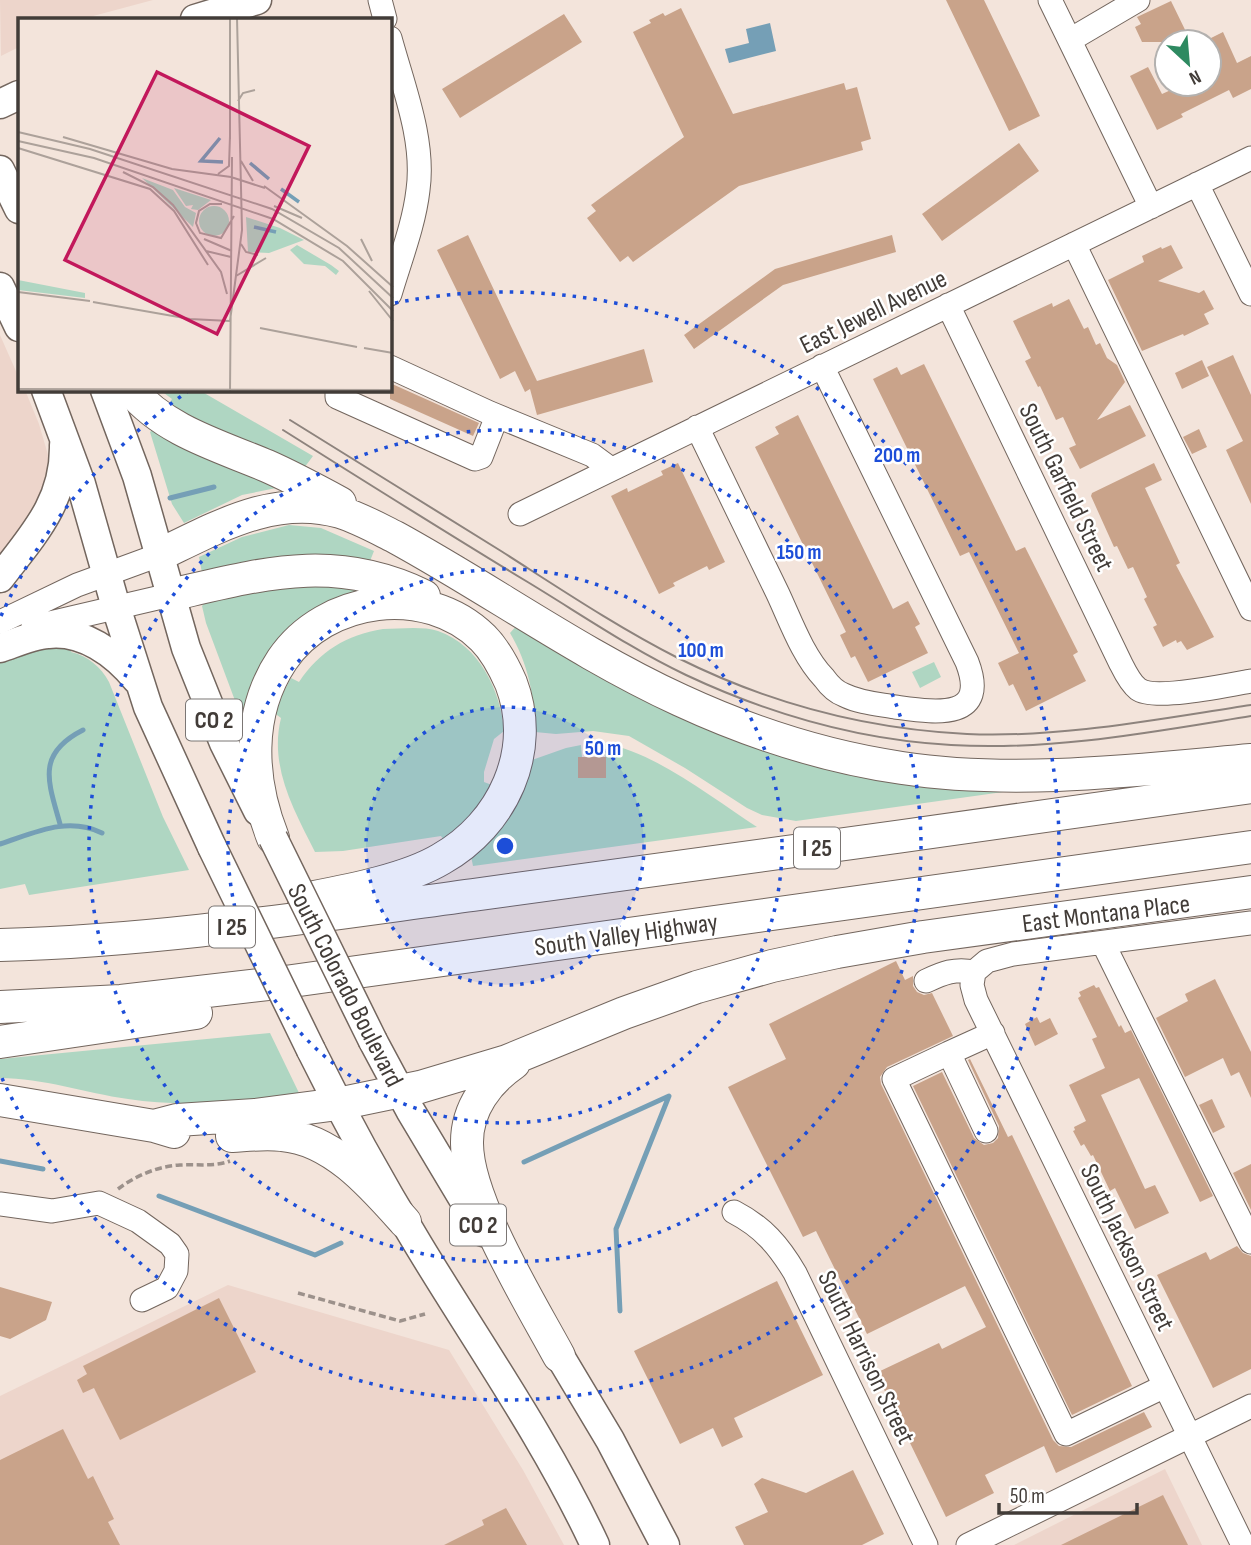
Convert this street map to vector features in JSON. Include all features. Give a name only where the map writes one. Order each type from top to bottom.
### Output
[{"type":"highway","points":[[133,392],[175,427],[319,491],[624,671],[712,714],[755,730],[845,757],[938,772],[1022,775],[1251,760]]},
{"type":"highway","points":[[159,555],[236,520],[286,506],[304,505],[340,512],[395,537]]},
{"type":"highway","points":[[79,941],[316,896],[387,880],[427,867],[462,846],[482,827],[500,803],[513,775],[520,742],[518,711],[512,686],[496,655],[482,636],[448,609],[418,593],[370,576],[296,570],[170,595]]},
{"type":"highway","points":[[272,838],[257,790],[256,733],[262,704],[274,674],[290,649],[304,635],[319,624],[352,609],[388,603],[423,607],[439,612],[482,636]]},
{"type":"highway","name":"I 25","points":[[0,945],[211,929],[1251,787]]},
{"type":"highway","name":"South Valley Highway","points":[[0,1007],[190,994],[1251,847]]},
{"type":"highway","points":[[154,1126],[177,1120],[255,1115],[338,1104],[400,1092],[495,1065],[697,987],[826,954],[923,937],[1251,892]]},
{"type":"highway","points":[[0,1042],[443,972],[645,932]]},
{"type":"highway","points":[[559,1356],[511,1267],[489,1219],[474,1180],[467,1141],[474,1109],[496,1077],[522,1058],[567,1036]]},
{"type":"highway","points":[[0,1100],[154,1126],[176,1133],[212,1137],[282,1135],[296,1138],[324,1150],[348,1165],[370,1183],[405,1222]]},
{"type":"main road","points":[[198,18],[257,0]]},
{"type":"main road","points":[[0,104],[18,95]]},
{"type":"main road","points":[[0,170],[18,207]]},
{"type":"main road","points":[[0,287],[18,325]]},
{"type":"main road","name":"CO 2","points":[[48,392],[91,516],[106,575],[140,684],[165,747],[212,847],[338,1104],[405,1222],[556,1469],[595,1545]]},
{"type":"main road","name":"South Colorado Boulevard","points":[[106,392],[137,476],[190,659],[219,731],[400,1092],[450,1179],[610,1440],[665,1545]]},
{"type":"main road","points":[[0,578],[42,522],[57,494],[63,469],[62,429]]},
{"type":"main road","points":[[0,648],[46,634],[73,635],[106,651],[140,684]]},
{"type":"street","points":[[380,0],[385,18]]},
{"type":"street","points":[[1050,0],[1152,207]]},
{"type":"street","points":[[1070,40],[1138,0]]},
{"type":"street","points":[[392,45],[410,110],[417,145],[419,178],[416,202],[392,287]]},
{"type":"street","name":"East Jewell Avenue","points":[[520,514],[1251,158]]},
{"type":"street","points":[[1197,184],[1251,294]]},
{"type":"street","points":[[1074,244],[1251,609]]},
{"type":"street","name":"South Garfield Street","points":[[948,305],[1120,662],[1138,690],[1170,693],[1251,681]]},
{"type":"street","points":[[697,427],[817,670],[831,686],[850,698],[923,711],[953,711],[963,705],[972,690],[972,676],[967,662],[822,366]]},
{"type":"street","points":[[392,368],[497,416],[592,455],[611,469]]},
{"type":"street","points":[[337,392],[337,397],[475,459],[481,457],[497,416]]},
{"type":"street","points":[[0,622],[78,585],[159,555]]},
{"type":"street","points":[[0,642],[44,624],[170,595]]},
{"type":"street","name":"East Montana Place","points":[[974,972],[986,961],[1013,954],[1251,924]]},
{"type":"street","points":[[1102,943],[1251,1242]]},
{"type":"street","points":[[926,981],[946,971],[961,969],[974,972]]},
{"type":"street","name":"South Jackson Street","points":[[974,972],[973,992],[1243,1545]]},
{"type":"street","points":[[993,1034],[894,1079],[1066,1434],[1165,1386]]},
{"type":"street","points":[[950,1054],[986,1131]]},
{"type":"street","points":[[0,1204],[52,1211],[99,1203],[138,1221],[170,1244],[177,1254],[176,1270],[167,1288],[142,1300]]},
{"type":"street","name":"South Harrison Street","points":[[734,1212],[765,1231],[796,1273],[926,1545]]},
{"type":"street","points":[[968,1545],[1251,1406]]},
{"type":"path","points":[[99,1203],[129,1181],[163,1168],[213,1165],[238,1158]]},
{"type":"path","points":[[298,1293],[400,1321],[425,1314]]},
{"type":"shaded area","points":[[0,0],[153,0],[86,18],[18,18],[18,48],[1,56]]},
{"type":"shaded area","points":[[0,335],[18,376],[18,392],[26,392],[39,424],[50,469],[47,492],[0,563]]},
{"type":"shaded area","points":[[228,1285],[449,1350],[523,1470],[564,1545],[0,1545],[0,1396]]},
{"type":"shaded area","points":[[1165,1469],[1202,1545],[1014,1545]]},
{"type":"green space","points":[[163,392],[202,392],[313,456],[304,468],[167,407],[172,399]]},
{"type":"green space","points":[[156,427],[286,486],[242,495],[184,523],[172,504],[150,432]]},
{"type":"green space","points":[[289,525],[321,528],[374,551],[368,566],[203,578],[199,557],[242,537]]},
{"type":"green space","points":[[315,581],[364,592],[240,714],[202,606],[207,600]]},
{"type":"green space","points":[[519,623],[656,704],[743,742],[1001,784],[1003,792],[796,821],[762,815],[629,736],[593,731],[556,734],[535,732],[529,681],[522,656],[510,633]]},
{"type":"green space","points":[[383,629],[432,629],[452,638],[476,658],[493,685],[504,731],[494,739],[484,772],[484,782],[492,785],[469,818],[443,839],[441,836],[343,851],[315,852],[286,788],[278,754],[281,718],[273,712],[291,678],[299,682],[316,661],[346,640]]},
{"type":"green space","points":[[72,643],[71,652],[93,663],[109,682],[163,817],[189,870],[29,895],[25,884],[0,889],[0,663],[23,651]]},
{"type":"green space","points":[[934,662],[941,677],[920,688],[912,672]]},
{"type":"green space","points":[[605,744],[624,748],[664,766],[757,827],[473,866],[471,856],[493,836],[518,801],[532,760],[581,745],[582,757],[578,757],[606,778]]},
{"type":"green space","points":[[270,1033],[300,1095],[214,1103],[149,1102],[32,1080],[0,1078],[0,1059]]},
{"type":"water","points":[[770,23],[776,51],[729,63],[725,49],[749,43],[746,29]]},
{"type":"building","points":[[946,0],[984,0],[1040,116],[1009,131]]},
{"type":"building","points":[[1171,1],[1184,28],[1153,28],[1153,42],[1142,42],[1135,27],[1141,24],[1137,17]]},
{"type":"building","points":[[681,8],[733,114],[844,83],[846,90],[857,87],[871,139],[861,142],[863,150],[739,186],[633,262],[628,256],[620,262],[587,218],[596,211],[591,205],[684,137],[633,32],[663,13],[665,16]]},
{"type":"building","points":[[564,14],[582,42],[460,118],[442,89]]},
{"type":"building","points":[[1223,32],[1237,63],[1251,56],[1251,89],[1233,98],[1229,90],[1223,93]]},
{"type":"building","points":[[1148,67],[1153,77],[1153,98],[1213,98],[1157,130],[1130,76]]},
{"type":"building","points":[[1019,143],[1039,171],[942,241],[922,214]]},
{"type":"building","points":[[468,235],[537,381],[644,349],[653,382],[537,415],[530,389],[525,392],[515,371],[500,379],[437,250]]},
{"type":"building","points":[[892,235],[896,252],[783,285],[694,349],[684,335],[775,269]]},
{"type":"building","points":[[1171,245],[1183,268],[1158,281],[1199,293],[1204,290],[1214,309],[1204,314],[1209,324],[1142,351],[1108,280],[1144,262],[1142,256]]},
{"type":"building","points":[[1069,299],[1084,329],[1088,327],[1096,345],[1100,343],[1107,358],[1117,365],[1125,382],[1097,420],[1130,405],[1146,436],[1080,469],[1069,448],[1076,445],[1063,417],[1056,420],[1040,386],[1038,387],[1025,361],[1031,358],[1013,321],[1052,303],[1053,307]]},
{"type":"building","points":[[1233,355],[1251,395],[1251,504],[1226,450],[1243,441],[1207,367]]},
{"type":"building","points":[[1202,360],[1209,376],[1182,389],[1175,373]]},
{"type":"building","points":[[924,364],[1016,551],[1025,547],[1078,652],[1073,655],[1086,681],[1026,711],[1013,684],[1009,686],[998,663],[1019,653],[969,552],[960,556],[873,379],[897,367],[901,375]]},
{"type":"building","points":[[392,384],[479,423],[473,436],[390,399]]},
{"type":"building","points":[[798,415],[893,609],[908,601],[920,624],[915,627],[928,653],[868,682],[855,656],[851,658],[840,635],[846,632],[755,447],[779,434],[775,427]]},
{"type":"building","points":[[1199,429],[1207,447],[1192,454],[1183,437]]},
{"type":"building","points":[[678,463],[725,562],[709,570],[707,566],[673,583],[675,586],[659,594],[611,496],[627,488],[628,492],[663,475],[661,471]]},
{"type":"building","points":[[1154,463],[1162,480],[1145,488],[1180,563],[1176,565],[1214,637],[1187,650],[1181,641],[1177,643],[1176,640],[1163,647],[1153,627],[1157,625],[1144,599],[1147,597],[1133,567],[1128,569],[1117,546],[1114,547],[1091,496],[1092,493]]},
{"type":"building","points":[[578,757],[606,757],[606,778],[578,778]]},
{"type":"building","points":[[896,961],[905,980],[913,976],[913,986],[917,992],[924,995],[932,993],[953,1036],[887,1067],[880,1077],[881,1084],[1053,1440],[1059,1446],[1071,1447],[1144,1412],[1152,1427],[1056,1473],[1044,1446],[985,1475],[994,1493],[946,1517],[876,1373],[939,1343],[942,1349],[986,1327],[965,1286],[867,1334],[816,1231],[803,1237],[728,1087],[786,1059],[769,1024]]},
{"type":"building","points":[[1215,979],[1251,1052],[1251,1098],[1239,1072],[1231,1076],[1223,1058],[1185,1077],[1156,1018],[1188,1001],[1185,994]]},
{"type":"building","points":[[1094,985],[1099,987],[1119,1027],[1121,1025],[1125,1033],[1131,1030],[1213,1196],[1200,1202],[1139,1078],[1101,1095],[1145,1189],[1155,1185],[1169,1213],[1135,1229],[1115,1188],[1110,1191],[1093,1155],[1091,1156],[1084,1144],[1081,1146],[1073,1131],[1074,1127],[1086,1121],[1069,1085],[1105,1068],[1092,1039],[1097,1037],[1078,998],[1081,996],[1079,992]]},
{"type":"building","points":[[1037,1017],[1040,1023],[1050,1018],[1058,1034],[1035,1046],[1025,1024]]},
{"type":"building","points":[[970,1059],[1008,1137],[1012,1135],[1132,1386],[1072,1415],[913,1086],[942,1072],[974,1138],[984,1145],[993,1143],[998,1138],[999,1126],[968,1060]]},
{"type":"building","points":[[1212,1099],[1225,1127],[1213,1133],[1199,1105]]},
{"type":"building","points":[[1251,1164],[1251,1210],[1233,1173]]},
{"type":"building","points":[[1237,1246],[1243,1253],[1251,1256],[1251,1369],[1213,1388],[1157,1275],[1206,1252],[1210,1260]]},
{"type":"building","points":[[777,1281],[823,1375],[734,1418],[743,1437],[722,1447],[713,1428],[680,1444],[634,1351]]},
{"type":"building","points":[[0,1287],[52,1302],[46,1320],[10,1339],[0,1336]]},
{"type":"building","points":[[219,1298],[256,1372],[120,1440],[94,1388],[83,1393],[77,1380],[87,1374],[83,1366]]},
{"type":"building","points":[[63,1429],[88,1479],[93,1476],[114,1519],[108,1522],[120,1545],[0,1545],[0,1460]]},
{"type":"building","points":[[853,1470],[884,1534],[862,1545],[744,1545],[735,1527],[768,1512],[754,1484],[762,1478],[806,1493]]},
{"type":"building","points":[[1163,1495],[1188,1545],[1061,1545]]},
{"type":"building","points":[[506,1508],[527,1545],[444,1545],[484,1525],[482,1520]]},
{"type":"waterway","points":[[170,498],[214,487]]},
{"type":"waterway","points":[[60,824],[49,770],[58,749],[83,730]]},
{"type":"waterway","points":[[0,844],[63,826],[89,828],[102,833]]},
{"type":"waterway","points":[[524,1162],[669,1096],[616,1229],[620,1311]]},
{"type":"waterway","points":[[0,1161],[43,1169]]},
{"type":"waterway","points":[[159,1196],[315,1255],[341,1243]]},
{"type":"tram line","points":[[290,420],[633,633],[712,674],[782,701],[855,720],[967,734],[1074,730],[1251,705]]},
{"type":"tram line","points":[[283,430],[645,654],[749,702],[815,723],[917,742],[989,746],[1102,739],[1251,716]]}]
